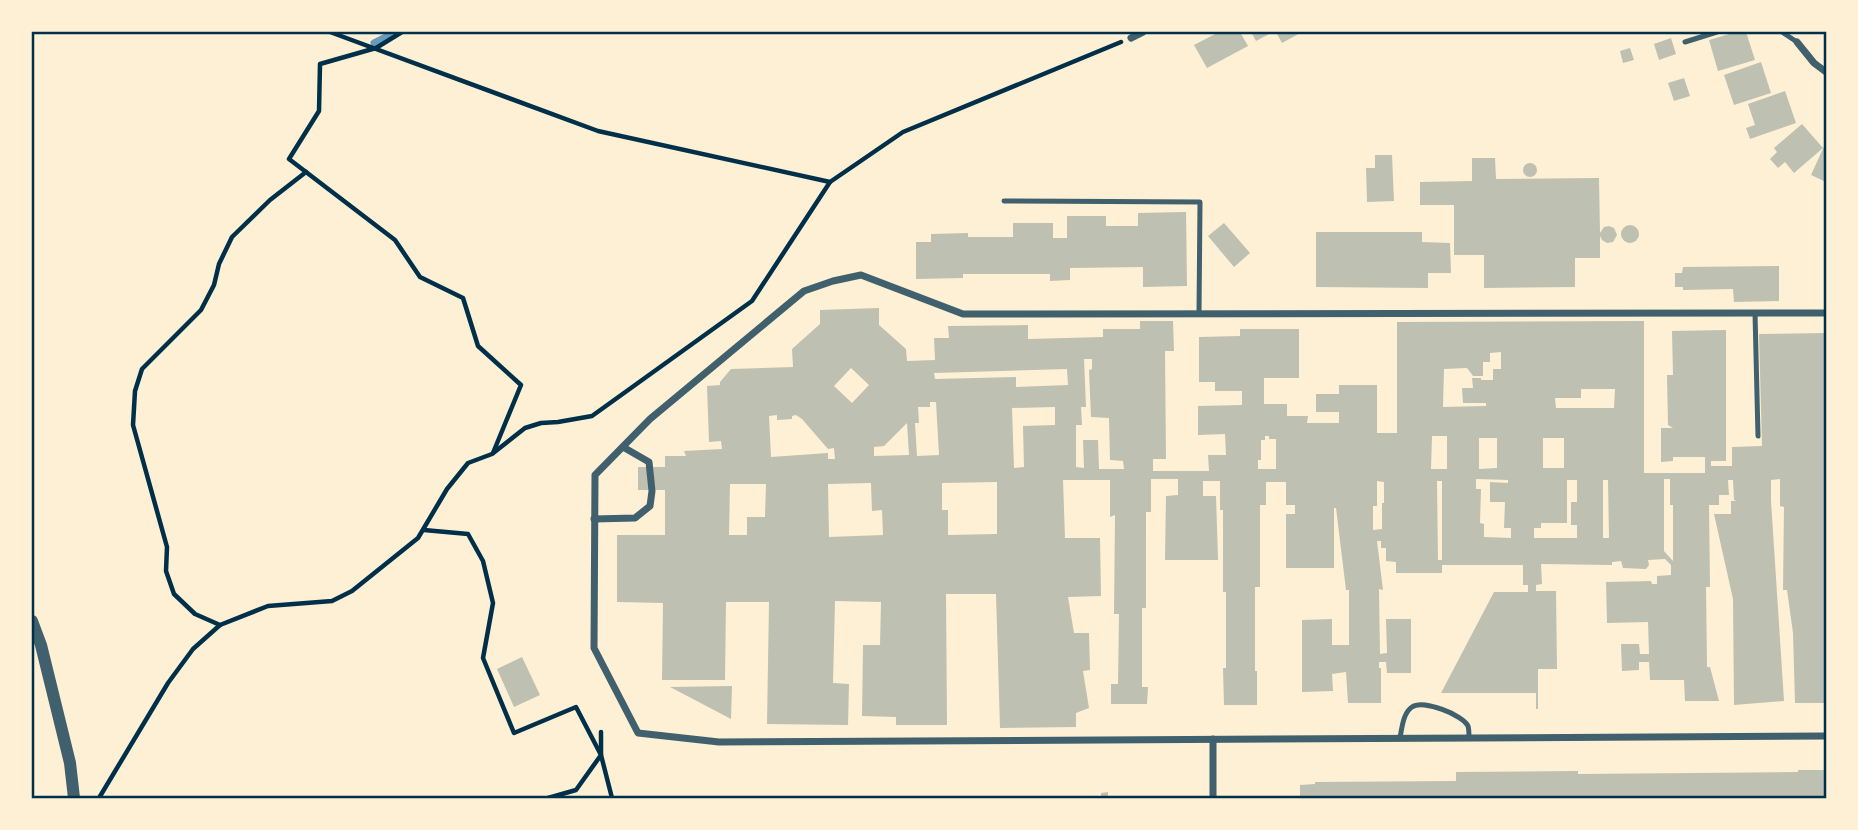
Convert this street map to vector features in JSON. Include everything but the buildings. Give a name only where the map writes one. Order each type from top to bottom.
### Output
[{"type":"street","points":[[1131,38],[1143,32]]},
{"type":"street","points":[[1797,42],[1814,63],[1826,72]]},
{"type":"street","points":[[1826,313],[963,314],[861,275],[804,291],[650,419],[595,475],[594,519],[594,648],[638,733],[736,742],[1826,736]]},
{"type":"street","points":[[594,519],[635,518],[650,506],[652,491],[649,462],[623,447]]},
{"type":"street","points":[[32,621],[41,645],[70,762],[74,799]]},
{"type":"street","points":[[1213,739],[1213,799]]},
{"type":"lane","points":[[1685,42],[1717,32]]},
{"type":"lane","points":[[1782,32],[1797,42]]},
{"type":"lane","points":[[1004,201],[1200,202],[1199,314]]},
{"type":"lane","points":[[1755,313],[1758,436]]},
{"type":"lane","points":[[1401,738],[1406,715],[1411,707],[1421,704],[1451,713],[1463,720],[1469,728],[1469,738]]},
{"type":"path","points":[[330,32],[598,131],[830,182]]},
{"type":"path","points":[[402,32],[376,48],[320,64],[319,111],[289,159],[396,240],[420,277],[463,298],[478,346],[522,385],[492,454]]},
{"type":"path","points":[[99,799],[168,683],[193,649],[220,625],[268,606],[332,601],[352,591],[410,546],[424,530],[447,489],[468,463],[492,454],[525,428],[541,423],[592,416],[752,301],[830,182],[903,132],[1131,38]]},
{"type":"path","points":[[220,625],[195,614],[174,594],[166,571],[167,547],[133,425],[135,391],[142,369],[201,310],[214,285],[219,264],[232,237],[270,200],[306,172]]},
{"type":"path","points":[[424,530],[468,534],[483,561],[493,603],[483,658],[514,733],[576,707],[601,755],[612,799]]},
{"type":"path","points":[[548,799],[576,790],[601,755],[601,732]]},
{"type":"waterway","points":[[374,43],[396,32]]}]
